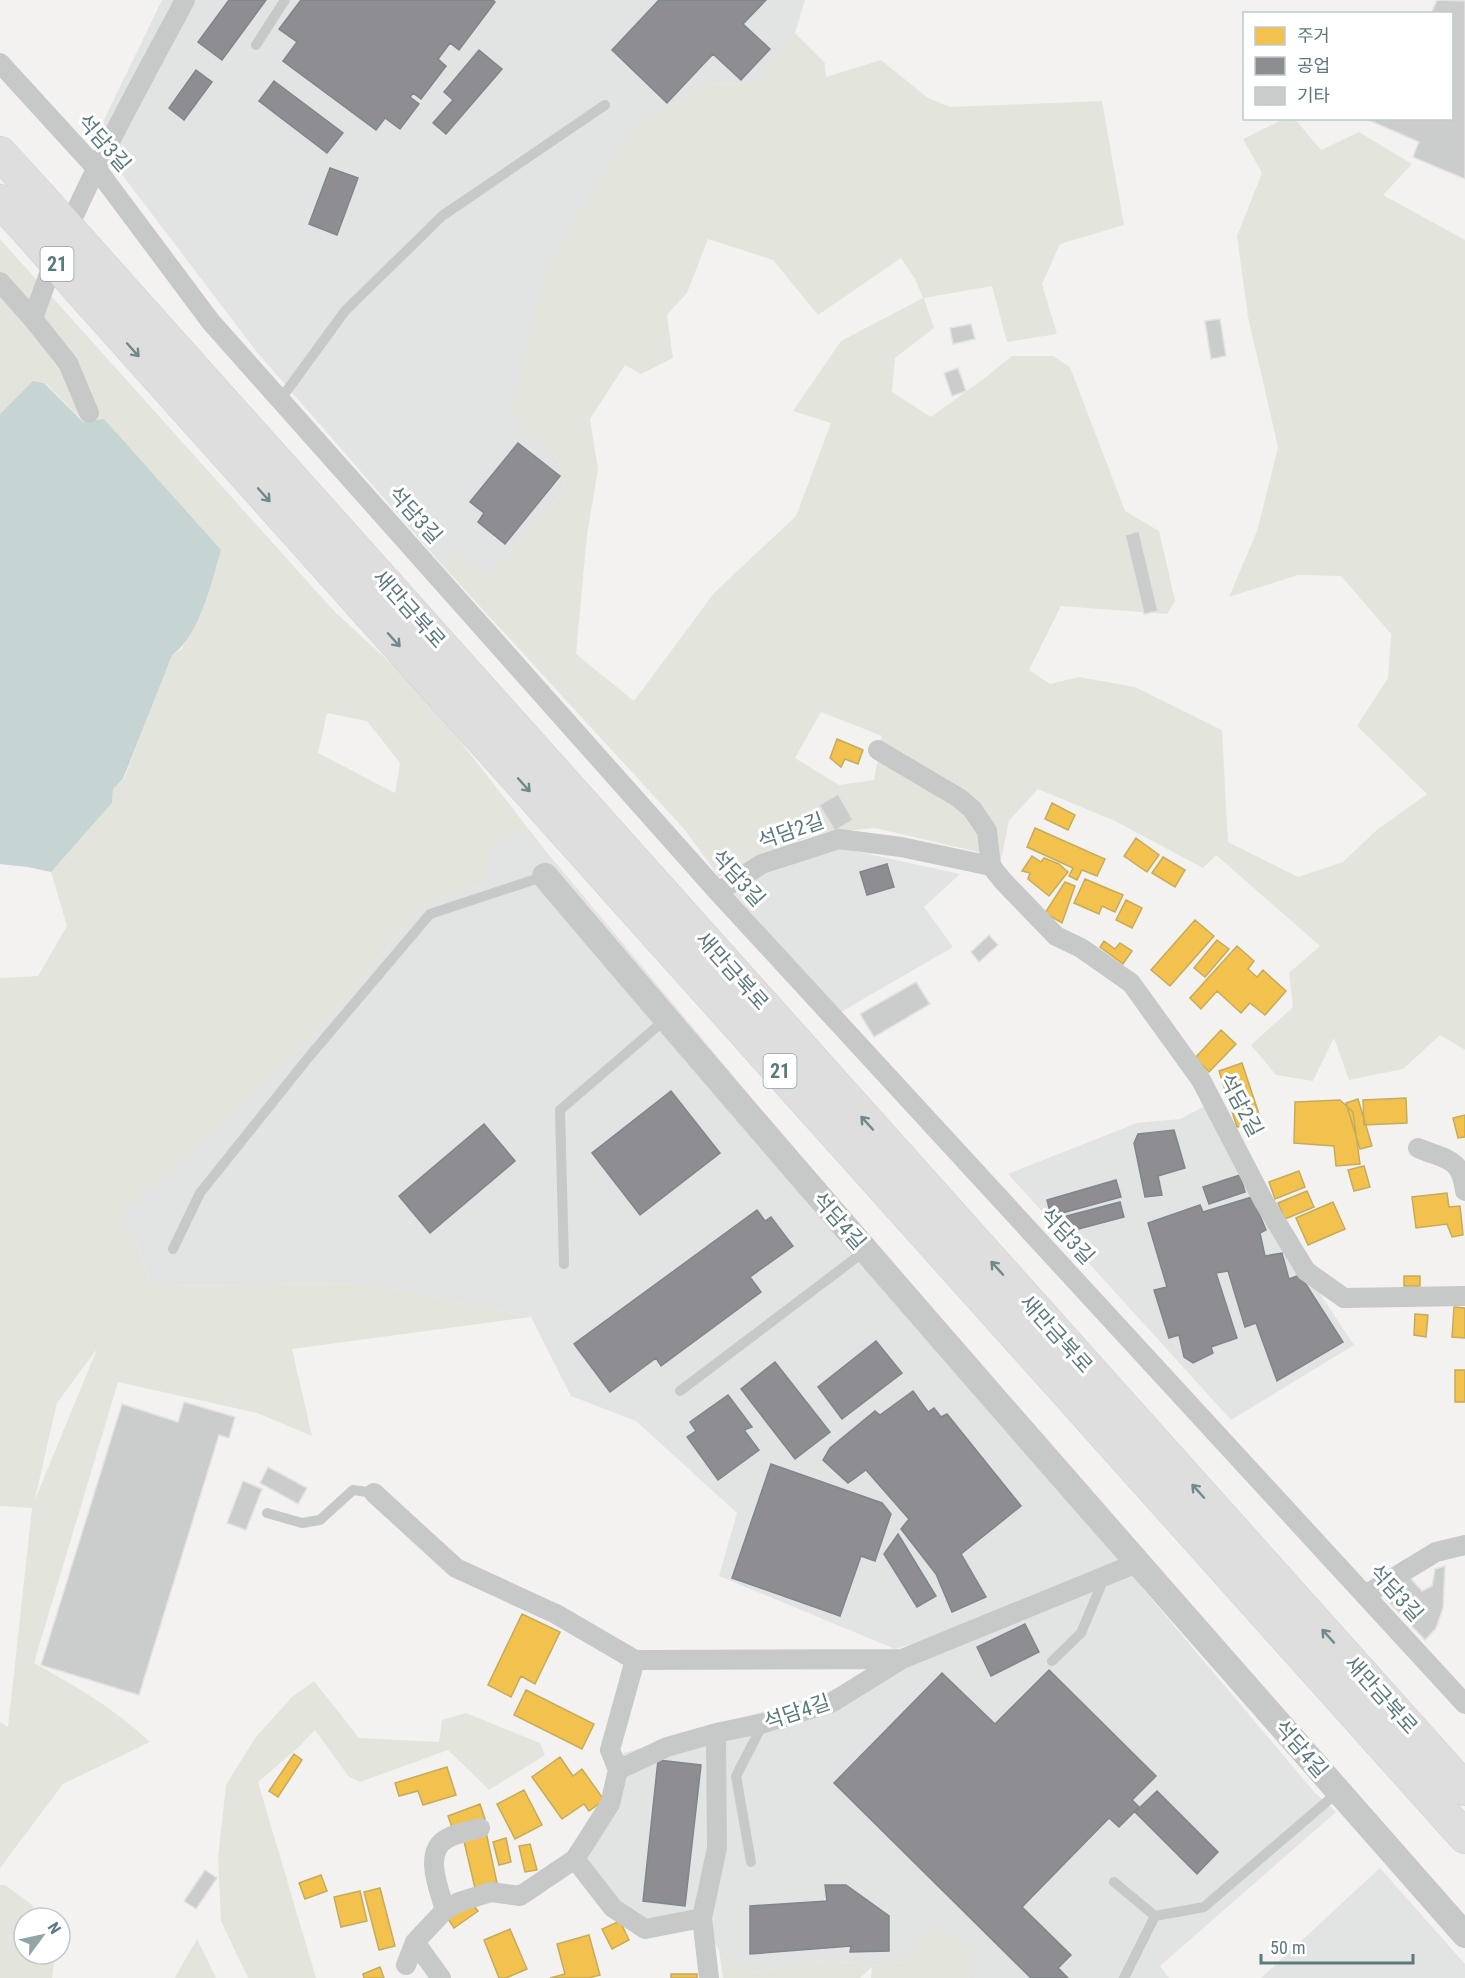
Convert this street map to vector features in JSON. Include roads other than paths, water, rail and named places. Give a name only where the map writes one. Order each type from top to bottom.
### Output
[{"type":"highway","name":"새만금북로","points":[[0,153],[1465,1790]]},
{"type":"highway","name":"새만금북로","points":[[10,212],[1465,1837]]},
{"type":"street","points":[[33,319],[44,286],[85,189],[185,0]]},
{"type":"street","name":"석담3길","points":[[0,63],[96,168],[211,322],[718,892],[1465,1704]]},
{"type":"street","points":[[0,282],[68,363],[89,413]]},
{"type":"street","points":[[878,750],[959,798],[972,809],[987,831],[991,866]]},
{"type":"street","name":"석담2길","points":[[718,892],[762,864],[839,839],[902,847],[991,866],[1056,936],[1081,948],[1131,983],[1201,1080],[1263,1200],[1306,1271],[1344,1298],[1465,1296]]},
{"type":"street","name":"석담4길","points":[[545,876],[1137,1563],[1465,1935]]},
{"type":"street","points":[[1418,1148],[1455,1163],[1463,1177],[1465,1191]]},
{"type":"street","points":[[374,1493],[456,1568],[556,1614],[635,1660],[902,1659]]},
{"type":"street","points":[[1365,1595],[1436,1552],[1465,1545]]},
{"type":"street","name":"석담4길","points":[[618,1770],[667,1747],[716,1733],[764,1724],[831,1703],[902,1659],[1137,1563]]},
{"type":"street","points":[[406,1965],[415,1942],[445,1910],[459,1902],[491,1892],[520,1896],[575,1859],[610,1804],[618,1770],[610,1750],[635,1660]]},
{"type":"street","points":[[710,1978],[702,1918],[717,1848],[716,1733]]},
{"type":"street","points":[[445,1910],[432,1866],[437,1849],[447,1838],[480,1828]]},
{"type":"street","points":[[575,1859],[613,1908],[645,1929],[702,1918]]},
{"type":"street","points":[[415,1942],[441,1978]]},
{"type":"lane","points":[[256,45],[285,0]]},
{"type":"lane","points":[[280,400],[345,311],[442,216],[605,105]]},
{"type":"lane","points":[[174,1249],[200,1193],[308,1058],[430,914],[545,876]]},
{"type":"lane","points":[[564,1264],[561,1110],[666,1018]]},
{"type":"lane","points":[[680,1391],[866,1251]]},
{"type":"lane","points":[[267,1513],[302,1523],[320,1520],[353,1490],[374,1493]]},
{"type":"lane","points":[[1052,1661],[1081,1633],[1105,1575]]},
{"type":"lane","points":[[751,1862],[736,1776],[764,1724]]},
{"type":"lane","points":[[1155,1916],[1204,1907],[1339,1792]]},
{"type":"lane","points":[[1114,1882],[1155,1916]]},
{"type":"lane","points":[[1124,1978],[1155,1916]]}]
